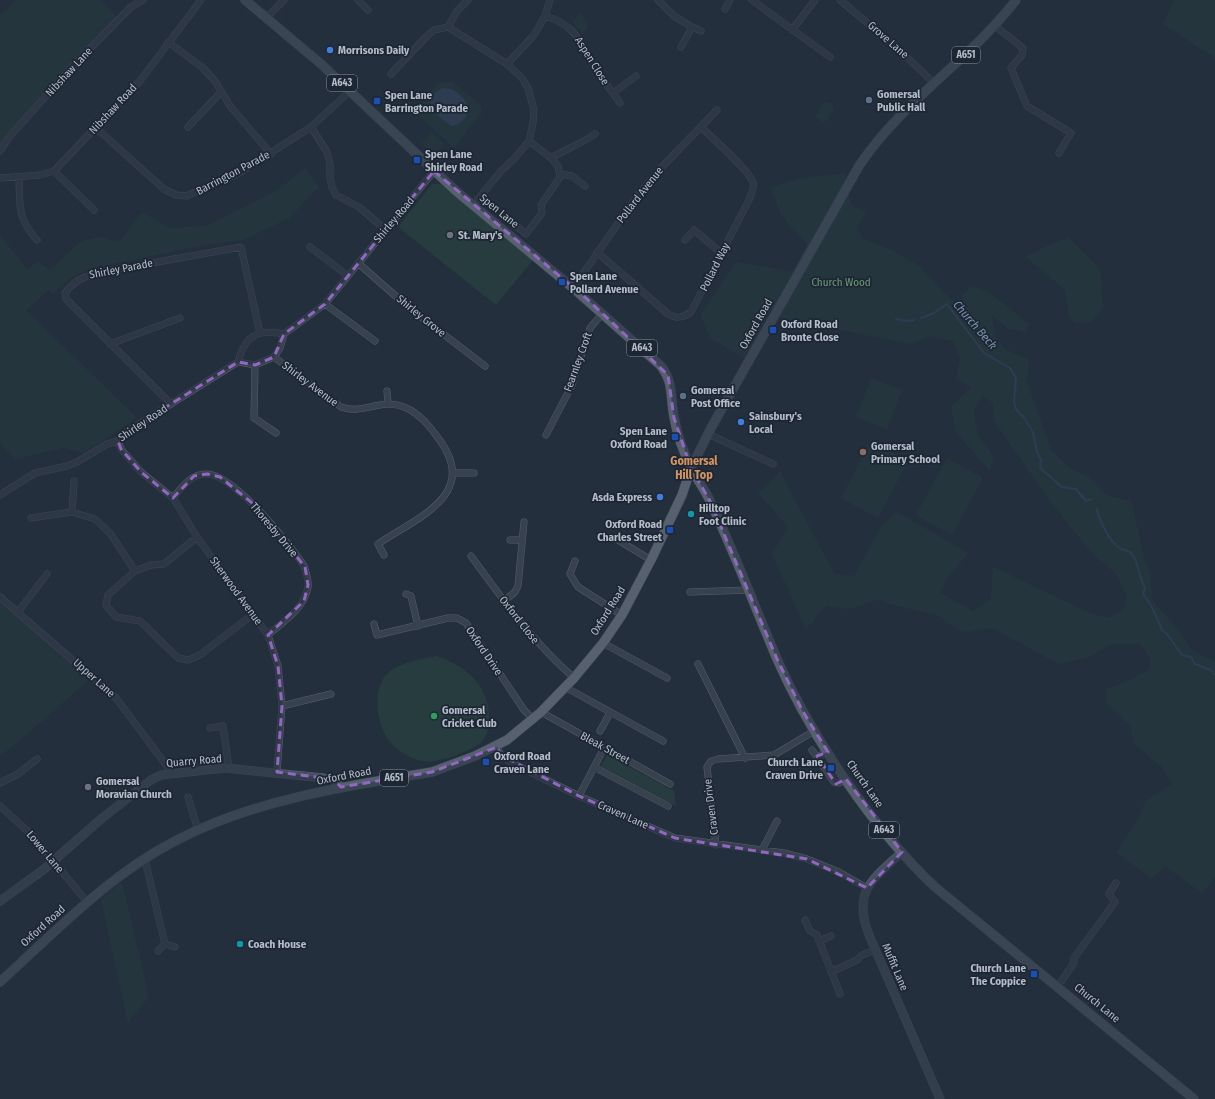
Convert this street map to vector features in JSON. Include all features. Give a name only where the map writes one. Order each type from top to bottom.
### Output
[{"type":"main road","name":"Spen Lane","points":[[245,0],[267,17],[350,91],[434,171],[603,313],[661,366],[668,375],[671,386],[674,418],[691,468]]},
{"type":"main road","name":"Oxford Road","points":[[0,982],[87,902],[118,878],[177,840],[198,830],[250,811],[341,787],[432,772],[497,747],[508,740],[541,712],[574,678],[603,642],[622,615],[682,496],[691,468],[708,434],[859,166],[872,146],[895,120],[934,83],[957,64],[995,26],[1016,0]]},
{"type":"main road","name":"Church Lane","points":[[691,468],[710,501],[750,590],[777,659],[814,731],[875,819],[902,852],[935,886],[1194,1099]]},
{"type":"street","name":"Nibshaw Lane","points":[[0,151],[10,136],[72,67],[131,7],[144,0]]},
{"type":"street","name":"Nibshaw Road","points":[[0,178],[40,176],[54,171],[140,81],[201,0]]},
{"type":"street","points":[[267,17],[284,0]]},
{"type":"street","points":[[358,0],[368,10]]},
{"type":"street","points":[[448,27],[457,11],[468,0]]},
{"type":"street","points":[[507,64],[534,35],[545,16],[550,0]]},
{"type":"street","points":[[658,0],[665,9],[700,31]]},
{"type":"street","points":[[725,9],[730,0]]},
{"type":"street","points":[[752,0],[830,57]]},
{"type":"street","name":"Grove Lane","points":[[840,0],[896,47],[934,83]]},
{"type":"street","points":[[792,30],[812,1]]},
{"type":"street","name":"Aspen Close","points":[[545,16],[561,23],[576,34],[583,44],[594,67],[613,93],[636,76]]},
{"type":"street","points":[[995,26],[1023,48],[1022,55],[1011,68],[1027,106],[1071,133],[1059,153]]},
{"type":"street","points":[[391,74],[434,30],[448,27],[507,64],[522,78],[528,88],[534,110],[529,141],[514,159],[502,170],[473,205]]},
{"type":"street","points":[[681,47],[692,27]]},
{"type":"street","points":[[168,42],[202,67],[215,81],[230,106],[271,154]]},
{"type":"street","name":"Barrington Parade","points":[[96,128],[164,189],[176,195],[186,196],[195,194],[239,173],[271,154],[312,127],[350,91]]},
{"type":"street","points":[[188,127],[222,92]]},
{"type":"street","points":[[613,93],[620,102]]},
{"type":"street","name":"Pollard Avenue","points":[[573,288],[637,196],[661,168],[717,110]]},
{"type":"street","points":[[312,127],[327,152],[330,164],[330,178],[336,195],[359,207],[386,230]]},
{"type":"street","name":"Pollard Way","points":[[597,252],[674,318],[682,318],[691,312],[749,200],[754,186],[753,181],[745,170],[701,127]]},
{"type":"street","points":[[552,158],[566,149],[580,145],[595,134]]},
{"type":"street","points":[[504,216],[526,234],[542,213],[540,205],[560,177],[558,166],[552,158],[529,141]]},
{"type":"street","points":[[54,171],[94,210]]},
{"type":"street","name":"Shirley Road","points":[[284,334],[325,304],[434,171]]},
{"type":"street","points":[[560,174],[572,176],[585,186]]},
{"type":"street","points":[[18,178],[21,218],[28,230],[38,240]]},
{"type":"street","points":[[685,240],[694,230],[722,253]]},
{"type":"street","name":"Shirley Parade","points":[[171,404],[66,298],[64,293],[72,283],[82,277],[102,272],[241,247],[260,333]]},
{"type":"street","points":[[310,247],[348,276]]},
{"type":"street","name":"Shirley Grove","points":[[358,264],[408,307],[485,366]]},
{"type":"street","points":[[325,304],[375,341]]},
{"type":"street","name":"Fearnley Croft","points":[[546,435],[572,385],[590,328],[603,313]]},
{"type":"street","points":[[110,344],[180,318]]},
{"type":"street","points":[[272,332],[284,334],[280,348],[274,357],[255,365],[238,362],[242,348],[250,338],[260,333],[272,332]]},
{"type":"street","name":"Shirley Avenue","points":[[274,357],[341,407],[348,410],[388,403],[404,407],[423,419],[446,450],[454,473]]},
{"type":"street","name":"Shirley Road","points":[[0,495],[35,473],[67,466],[107,444],[118,441],[123,434],[238,362]]},
{"type":"street","points":[[255,365],[254,418],[276,433]]},
{"type":"street","points":[[387,391],[388,403]]},
{"type":"street","points":[[708,434],[773,464]]},
{"type":"street","name":"Sherwood Avenue","points":[[118,441],[121,449],[141,472],[173,498],[197,537],[252,615],[268,635],[278,666],[282,706],[277,772]]},
{"type":"street","points":[[384,555],[378,544],[431,510],[449,488],[454,473],[474,473]]},
{"type":"street","name":"Thoresby Drive","points":[[173,498],[194,476],[207,474],[220,477],[257,507],[305,568],[308,585],[304,601],[292,615],[268,635]]},
{"type":"street","points":[[72,512],[74,481]]},
{"type":"street","points":[[31,518],[72,512],[94,519],[110,533],[135,571]]},
{"type":"street","points":[[504,601],[518,586],[524,522]]},
{"type":"street","points":[[197,537],[164,564],[152,565],[135,571],[108,595],[106,605],[116,617],[140,620],[178,658],[188,660],[200,655],[252,615]]},
{"type":"street","points":[[510,540],[522,540]]},
{"type":"street","points":[[618,540],[651,560]]},
{"type":"street","name":"Oxford Close","points":[[471,556],[538,644],[574,678]]},
{"type":"street","points":[[575,561],[570,574],[578,587],[622,615]]},
{"type":"street","points":[[18,612],[47,574]]},
{"type":"street","points":[[690,592],[750,590]]},
{"type":"street","points":[[410,594],[418,626]]},
{"type":"street","name":"Upper Lane","points":[[0,597],[116,698],[172,773]]},
{"type":"street","name":"Oxford Drive","points":[[374,624],[378,635],[448,618],[457,618],[466,624],[524,710],[533,719]]},
{"type":"street","points":[[603,642],[667,678]]},
{"type":"street","points":[[698,664],[745,758]]},
{"type":"street","points":[[565,687],[655,741],[663,741]]},
{"type":"street","points":[[282,706],[332,694]]},
{"type":"street","name":"Bleak Street","points":[[541,712],[670,784]]},
{"type":"street","points":[[600,731],[610,713]]},
{"type":"street","points":[[210,728],[223,726],[228,769]]},
{"type":"street","name":"Craven Drive","points":[[716,844],[707,767],[711,761],[718,759],[774,755],[814,731]]},
{"type":"street","name":"Craven Lane","points":[[497,747],[501,755],[510,762],[579,796],[675,838],[784,853],[807,859],[839,872],[867,888]]},
{"type":"street","points":[[579,796],[604,748]]},
{"type":"street","points":[[812,750],[834,782],[839,783],[846,779]]},
{"type":"street","points":[[819,760],[821,755],[828,752]]},
{"type":"street","points":[[0,783],[18,774],[37,759]]},
{"type":"street","points":[[594,767],[668,806]]},
{"type":"street","name":"Quarry Road","points":[[0,901],[53,862],[101,820],[151,780],[161,775],[228,769],[277,772],[324,778],[335,781],[341,787]]},
{"type":"street","points":[[188,797],[198,830]]},
{"type":"street","name":"Lower Lane","points":[[0,806],[31,834],[87,902]]},
{"type":"street","points":[[762,850],[777,821]]},
{"type":"street","points":[[867,888],[902,852]]},
{"type":"street","points":[[145,860],[165,944]]},
{"type":"street","points":[[1058,986],[1074,963],[1074,958],[1115,902],[1109,894],[1116,883]]},
{"type":"street","name":"Muffit Lane","points":[[867,888],[862,905],[863,917],[875,950],[940,1099]]},
{"type":"street","points":[[805,920],[810,931],[817,935],[840,994]]},
{"type":"street","points":[[819,941],[831,936]]},
{"type":"street","points":[[165,944],[175,947]]},
{"type":"street","points":[[158,951],[165,944]]},
{"type":"street","points":[[831,972],[857,960],[862,954],[875,950]]},
{"type":"highlighted area","points":[[434,171],[587,299],[668,375],[674,418],[691,468],[710,501],[777,659],[802,710],[828,752],[817,756],[836,784],[846,779],[902,852],[867,888],[807,859],[675,838],[579,796],[501,755],[497,747],[432,772],[341,787],[335,781],[324,778],[277,772],[282,706],[278,666],[268,635],[304,601],[308,585],[305,567],[257,507],[220,477],[207,474],[194,476],[173,498],[141,472],[121,449],[118,441],[123,434],[238,362],[255,365],[274,357],[284,334],[325,304]]},
{"type":"green space","points":[[17,0],[101,0],[119,19],[0,149],[0,15]]},
{"type":"green space","points":[[1174,0],[1215,0],[1215,58],[1163,24]]},
{"type":"green space","points":[[581,12],[588,28],[582,33],[572,22]]},
{"type":"green space","points":[[452,82],[480,104],[482,112],[456,146],[452,146],[415,112],[437,84]]},
{"type":"green space","points":[[824,102],[831,103],[834,110],[824,123],[816,117],[820,106]]},
{"type":"green space","points":[[432,133],[444,144],[434,155],[422,143]]},
{"type":"green space","points":[[305,168],[319,187],[289,218],[243,240],[194,247],[88,269],[70,279],[53,294],[49,290],[26,310],[137,418],[84,453],[64,448],[16,459],[0,443],[0,235],[27,269],[38,261],[50,270],[80,242],[102,236],[112,241],[120,240],[142,212],[169,228],[206,226],[278,190]]},
{"type":"green space","name":"Church Wood","points":[[846,173],[851,205],[866,212],[857,227],[862,239],[892,251],[915,263],[949,298],[960,306],[963,295],[970,286],[988,291],[1029,324],[1026,332],[1008,329],[992,315],[998,340],[1002,345],[1006,349],[1029,360],[1027,382],[1051,450],[1071,469],[1089,477],[1106,495],[1131,501],[1144,557],[1150,574],[1152,599],[1179,631],[1192,651],[1215,661],[1215,878],[1202,893],[1165,866],[1151,879],[1117,852],[1139,817],[1145,801],[1172,784],[1161,766],[1134,744],[1130,725],[1107,703],[1106,689],[1132,679],[1150,669],[1150,658],[1139,643],[1110,645],[1089,657],[1059,664],[992,628],[969,632],[957,630],[940,616],[889,604],[879,599],[849,609],[826,606],[806,629],[772,554],[788,527],[758,493],[780,472],[834,573],[854,576],[882,525],[897,512],[968,553],[945,581],[941,593],[973,611],[991,599],[993,567],[1090,613],[1108,618],[1123,610],[1127,597],[1116,574],[1090,551],[1052,504],[994,421],[993,403],[983,396],[974,409],[977,433],[993,457],[990,471],[956,432],[951,407],[971,387],[956,378],[960,359],[954,341],[929,336],[912,344],[782,319],[772,307],[745,359],[709,337],[701,314],[736,262],[793,272],[807,244],[781,215],[771,188],[797,179]]},
{"type":"green space","points":[[432,184],[441,184],[533,260],[496,305],[398,227]]},
{"type":"green space","points":[[1068,237],[1100,269],[1103,308],[1093,321],[1075,324],[1069,317],[1065,290],[1025,256]]},
{"type":"green space","points":[[871,378],[902,390],[887,429],[856,417]]},
{"type":"green space","points":[[871,441],[908,461],[878,518],[841,498]]},
{"type":"green space","points":[[947,458],[983,478],[952,535],[916,515]]},
{"type":"green space","points":[[0,600],[88,680],[39,724],[4,753],[0,754]]},
{"type":"green space","name":"Gomersal Cricket Club","points":[[436,656],[456,664],[465,670],[479,684],[487,703],[489,714],[488,731],[483,740],[474,748],[454,756],[434,761],[418,760],[401,752],[391,743],[386,735],[381,726],[379,716],[377,704],[378,694],[386,675],[393,669],[408,663]]},
{"type":"green space","points":[[607,755],[674,791],[676,806],[601,766]]},
{"type":"green space","points":[[122,882],[149,997],[128,1023],[101,899]]},
{"type":"water","points":[[442,88],[454,90],[468,105],[466,117],[459,124],[452,126],[440,118],[433,110],[431,101],[433,96]]},
{"type":"waterway","name":"Church Beck","points":[[921,318],[934,313],[947,304],[984,353],[1010,368],[1016,378],[1014,402],[1016,409],[1033,432],[1037,452],[1041,460],[1040,468],[1062,487],[1076,489],[1086,501],[1091,499]]},
{"type":"waterway","name":"Church Beck","points":[[896,319],[907,321],[914,320]]},
{"type":"waterway","name":"Church Beck","points":[[1097,509],[1102,524],[1111,540],[1120,548],[1132,554],[1138,566],[1145,588],[1143,594],[1152,607],[1162,630],[1167,634],[1182,655],[1191,657],[1195,664],[1211,670],[1215,675]]},
{"type":"place","name":"Morrisons Daily","points":[[330,50]]},
{"type":"place","name":"Gomersal Public Hall","points":[[869,100]]},
{"type":"place","name":"Spen Lane Barrington Parade","points":[[377,101]]},
{"type":"place","name":"Spen Lane Shirley Road","points":[[417,160]]},
{"type":"place","name":"St. Mary's","points":[[450,235]]},
{"type":"place","name":"Spen Lane Pollard Avenue","points":[[562,282]]},
{"type":"place","name":"Oxford Road Bronte Close","points":[[773,330]]},
{"type":"place","name":"Gomersal Post Office","points":[[683,396]]},
{"type":"place","name":"Sainsbury's Local","points":[[741,422]]},
{"type":"place","name":"Spen Lane Oxford Road","points":[[675,437]]},
{"type":"place","name":"Gomersal Primary School","points":[[863,452]]},
{"type":"place","name":"Asda Express","points":[[660,497]]},
{"type":"place","name":"Hilltop Foot Clinic","points":[[691,514]]},
{"type":"place","name":"Oxford Road Charles Street","points":[[670,530]]},
{"type":"place","name":"Gomersal Cricket Club","points":[[434,716]]},
{"type":"place","name":"Oxford Road Craven Lane","points":[[486,762]]},
{"type":"place","name":"Church Lane Craven Drive","points":[[831,768]]},
{"type":"place","name":"Gomersal Moravian Church","points":[[88,787]]},
{"type":"place","name":"Coach House","points":[[240,944]]},
{"type":"place","name":"Church Lane The Coppice","points":[[1034,974]]},
{"type":"district","name":"Gomersal Hill Top","points":[[694,468]]}]
